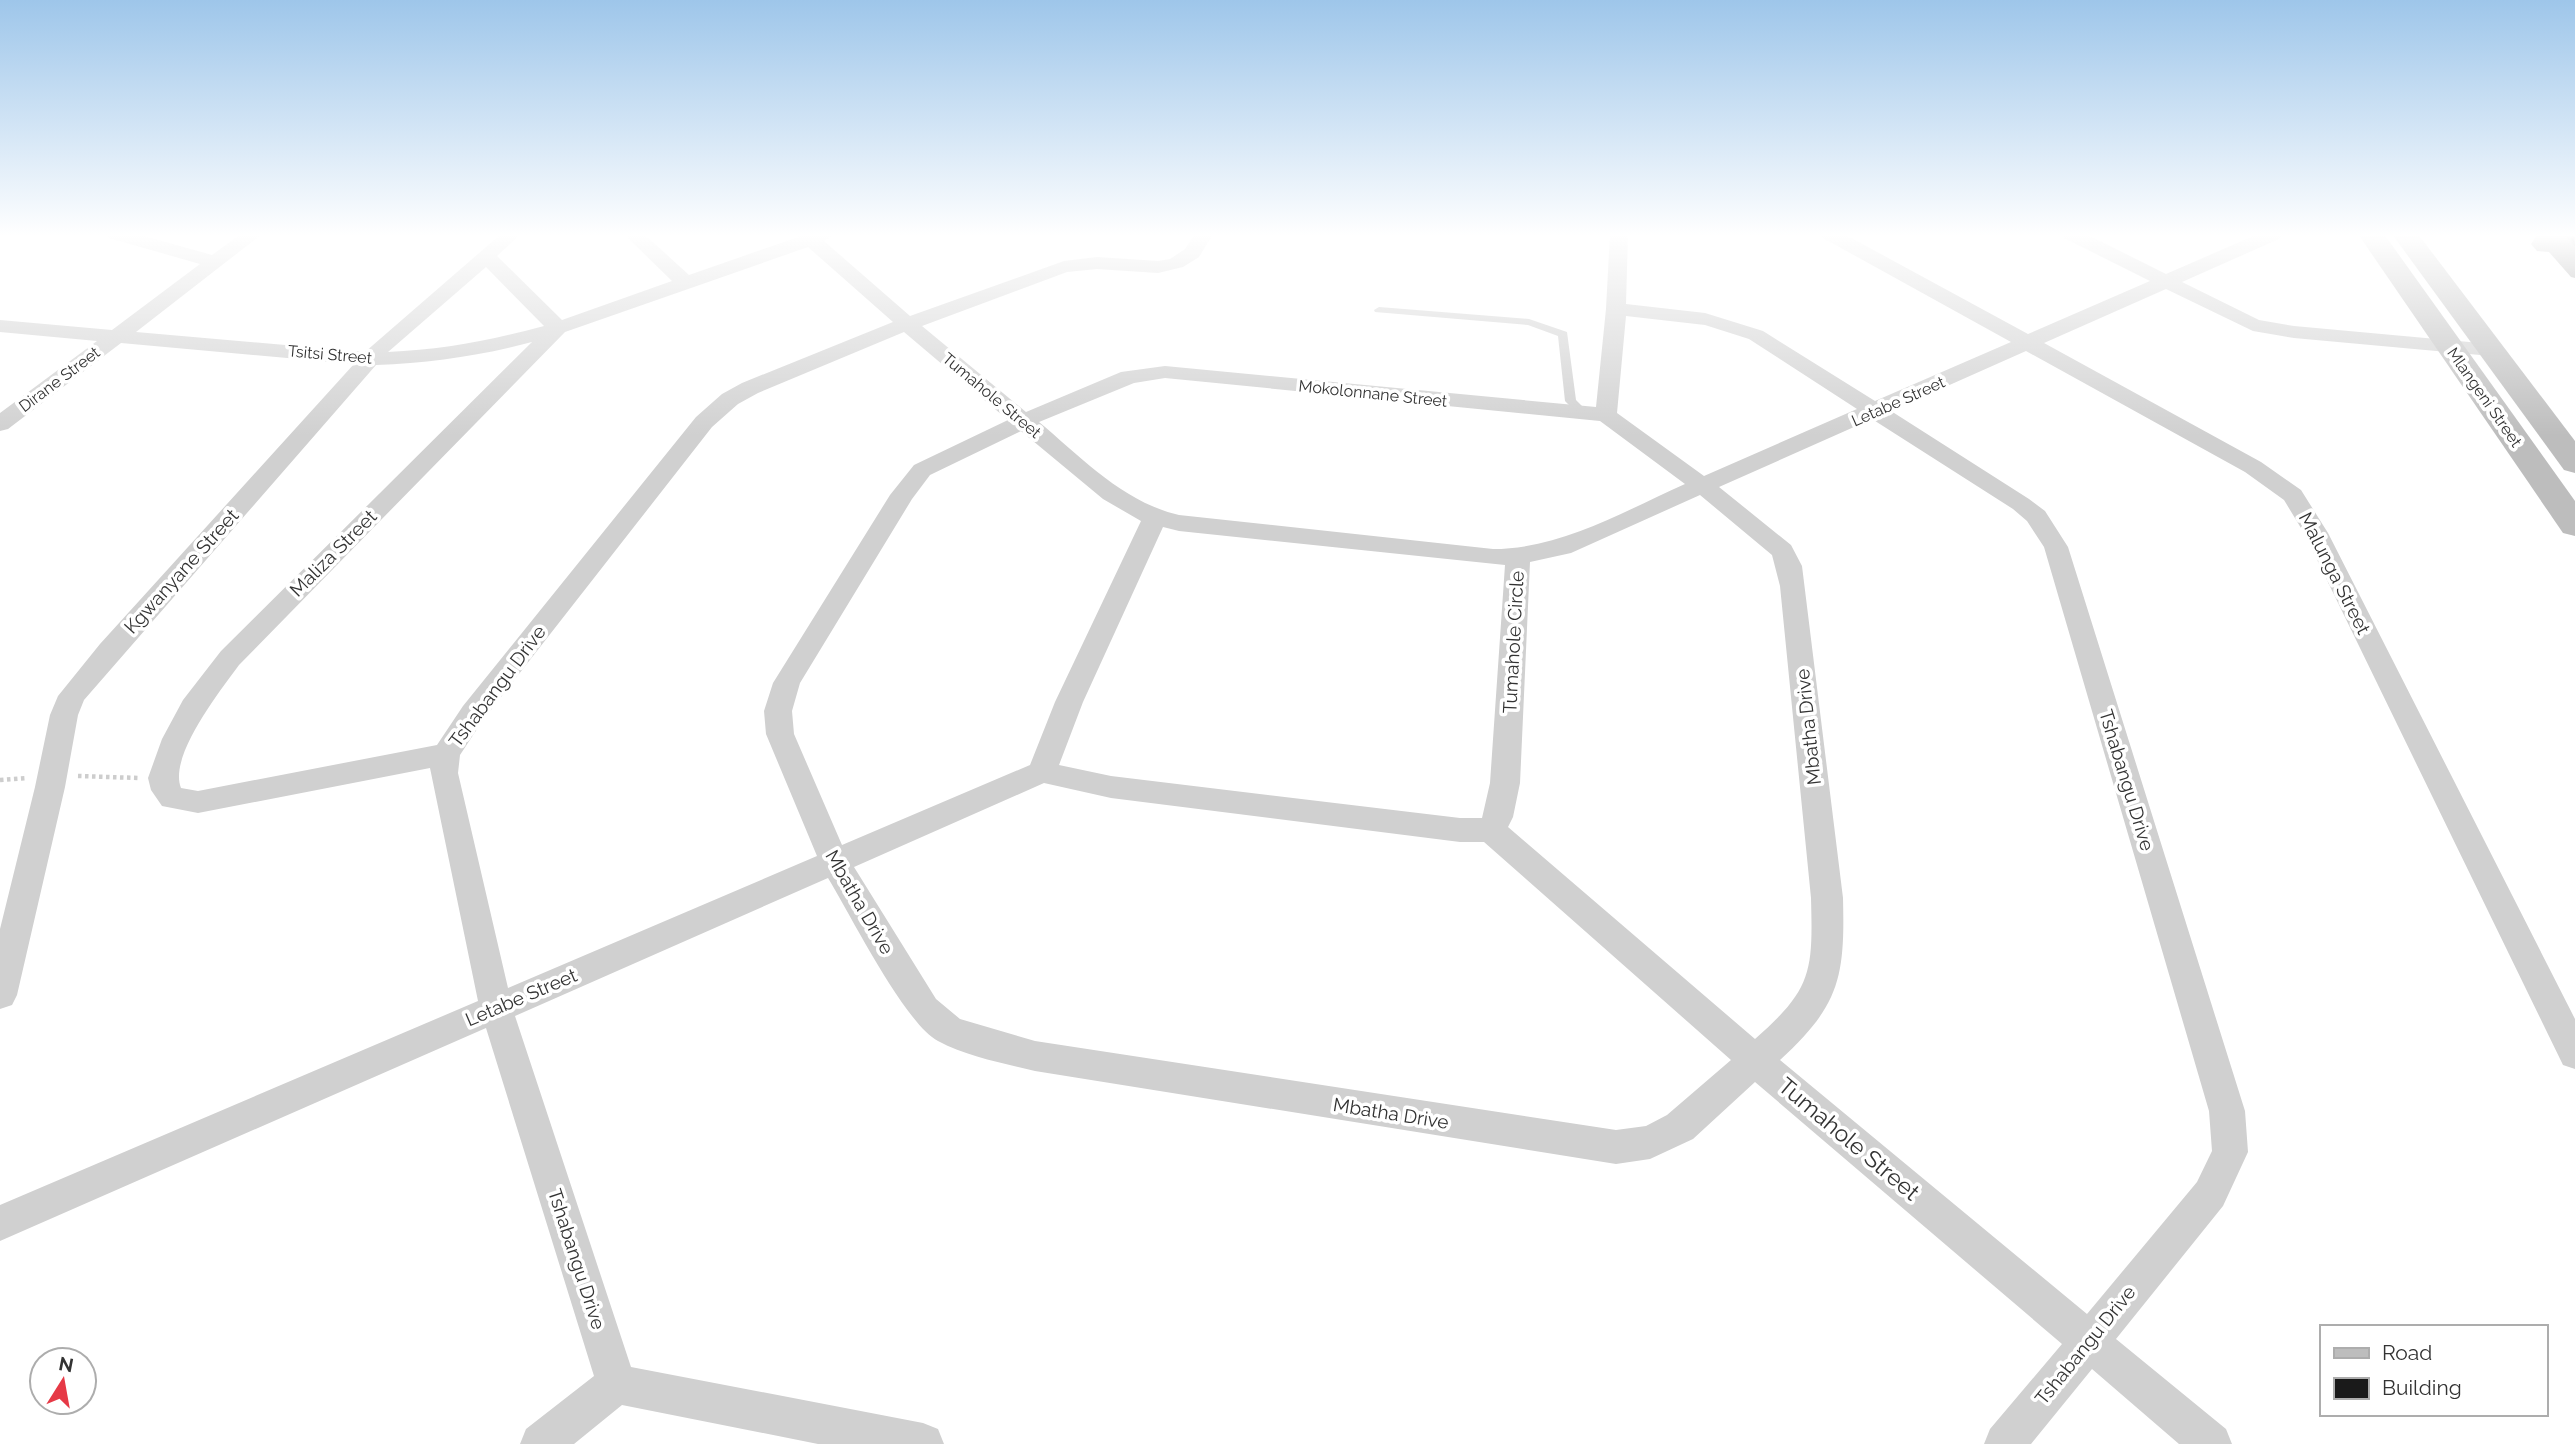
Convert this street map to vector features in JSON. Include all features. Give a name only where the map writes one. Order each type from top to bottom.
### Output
[{"type":"street","name":"Dirane Street","points":[[4,418],[162,301]]},
{"type":"street","name":"Kgwanyane Street","points":[[0,995],[47,800],[64,715],[72,696],[370,359],[433,301]]},
{"type":"street","points":[[531,301],[558,328]]},
{"type":"street","name":"Maliza Street","points":[[446,754],[198,802],[172,798],[166,790],[163,778],[176,739],[193,707],[230,657],[558,328],[635,301]]},
{"type":"street","name":"Tumahole Street","points":[[883,301],[1111,494],[1155,518]]},
{"type":"street","name":"Tshabangu Drive","points":[[617,1384],[496,1007],[444,773],[446,754],[482,702],[715,410],[750,388],[969,301]]},
{"type":"street","points":[[1594,414],[1616,301]]},
{"type":"street","name":"Malunga Street","points":[[1954,301],[2253,467],[2293,495],[2316,533],[2575,1054]]},
{"type":"street","name":"Letabe Street","points":[[1518,557],[1562,547],[2123,301]]},
{"type":"street","points":[[2206,301],[2253,325],[2294,332],[2491,351]]},
{"type":"street","name":"Mlangeni Street","points":[[2418,301],[2575,525]]},
{"type":"street","name":"Mlangeni Street","points":[[2455,301],[2575,463]]},
{"type":"street","name":"Tshabangu Drive","points":[[1616,309],[1684,316],[1732,325],[1779,348],[2021,504],[2036,516],[2056,547],[2227,1111],[2230,1152],[2210,1194],[2005,1444]]},
{"type":"street","name":"Tsitsi Street","points":[[2,327],[370,359],[433,357],[467,352],[558,328]]},
{"type":"street","name":"Mokolonnane Street","points":[[1140,374],[1165,372],[1594,414]]},
{"type":"street","name":"Mbatha Drive","points":[[1140,374],[1023,421],[922,470],[912,480],[797,664],[779,698],[776,718],[780,734],[834,861],[925,1009],[948,1030],[982,1043],[1035,1056],[1572,1143],[1616,1147],[1650,1142],[1680,1127],[1790,1029],[1810,1003],[1824,978],[1828,938],[1827,898],[1789,566],[1782,551],[1703,486],[1594,414]]},
{"type":"street","points":[[1155,518],[1069,702],[1042,772],[1111,787],[1449,828],[1491,830]]},
{"type":"street","name":"Tumahole Circle","points":[[1155,518],[1464,555],[1518,557],[1505,783],[1498,817],[1491,830]]},
{"type":"street","name":"Letabe Street","points":[[0,1223],[1042,772]]},
{"type":"street","name":"Tumahole Street","points":[[1491,830],[1755,1060],[2211,1444]]},
{"type":"street","points":[[541,1444],[617,1384],[923,1444]]},
{"type":"lane","points":[[1379,310],[1529,322],[1563,334],[1571,401],[1594,414]]}]
